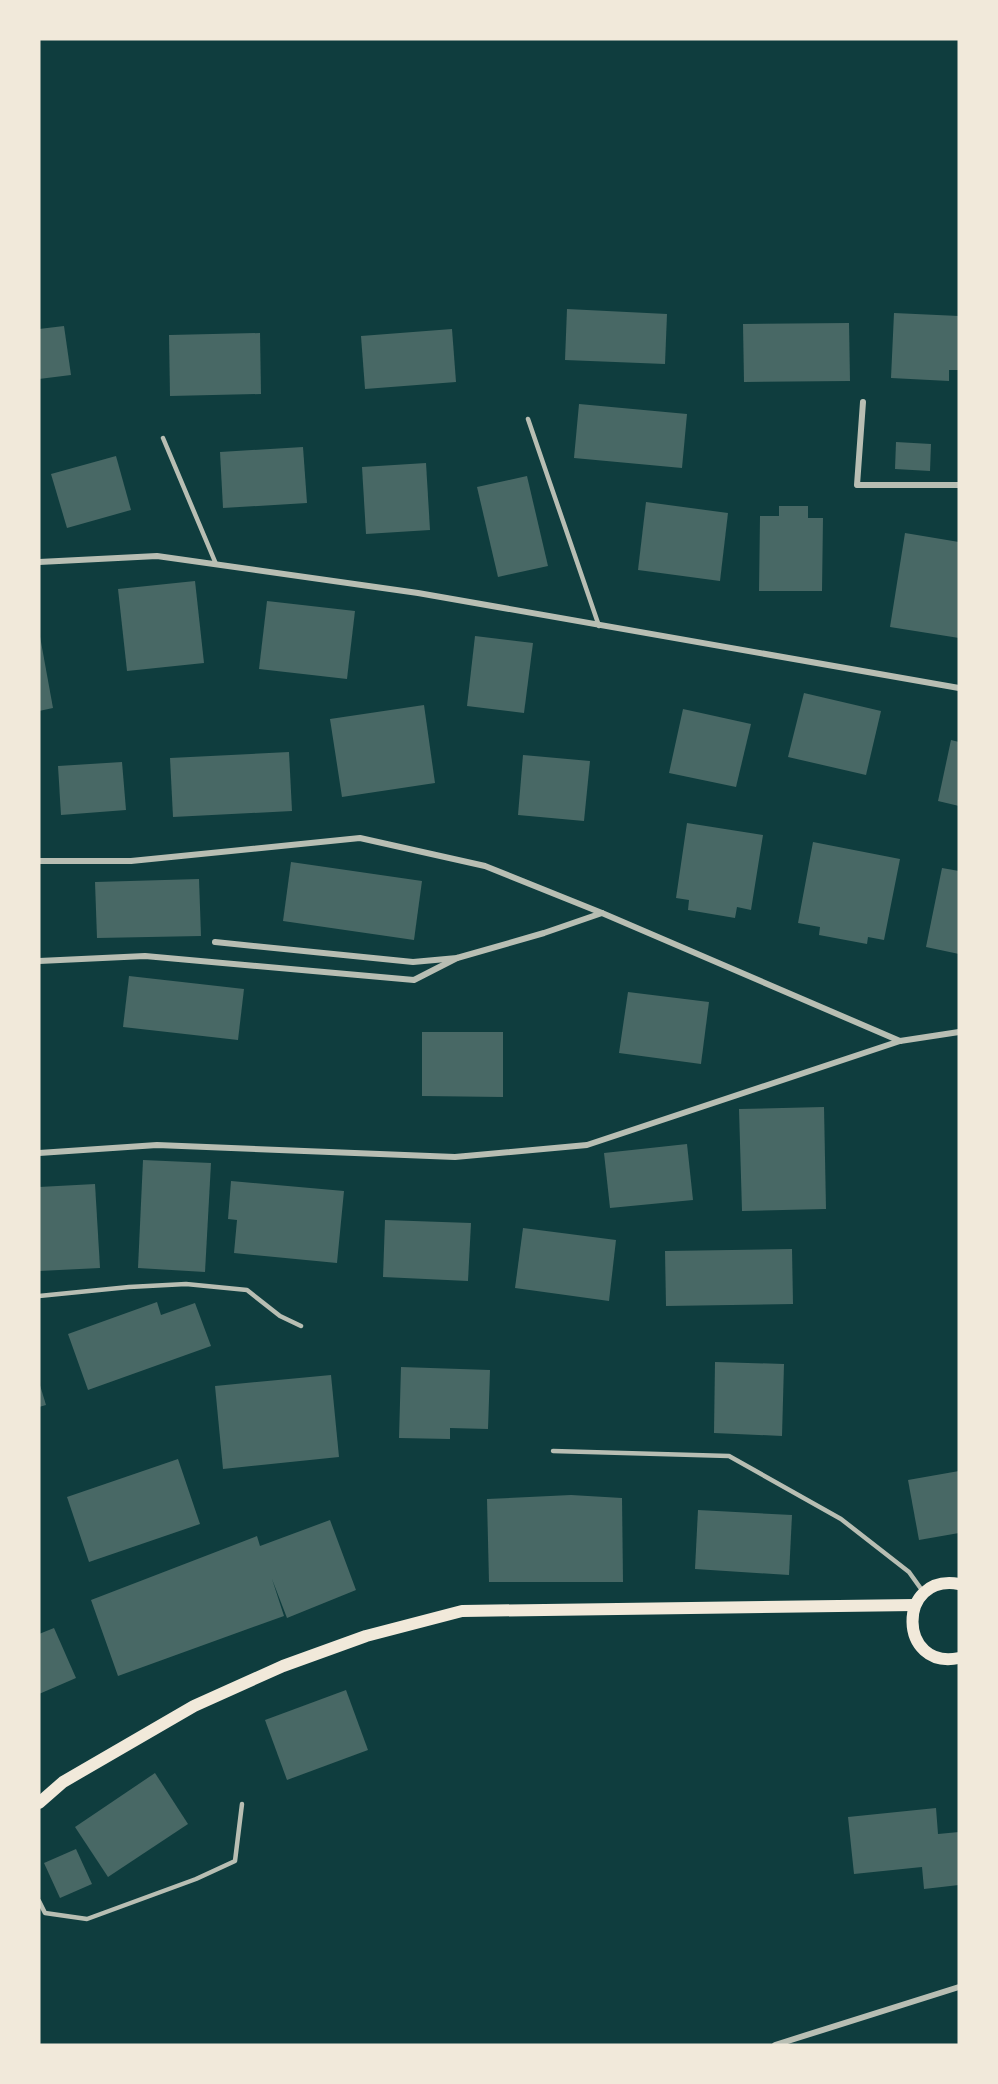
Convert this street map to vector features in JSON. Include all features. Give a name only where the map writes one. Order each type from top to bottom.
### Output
[{"type":"main road","points":[[959,1584],[939,1584],[924,1593],[915,1605],[911,1623],[916,1641],[930,1655],[948,1661],[959,1658]]},
{"type":"main road","points":[[39,1803],[63,1782],[128,1742],[204,1701],[283,1665],[366,1636],[462,1611],[915,1605]]},
{"type":"street","points":[[864,402],[857,485],[959,485]]},
{"type":"street","points":[[39,562],[157,556],[216,564],[418,593],[599,627],[959,688]]},
{"type":"street","points":[[39,861],[131,861],[360,838],[485,866],[602,913],[900,1041]]},
{"type":"street","points":[[215,942],[413,962],[457,958],[544,933],[602,913]]},
{"type":"street","points":[[39,961],[145,956],[414,980],[457,958]]},
{"type":"street","points":[[39,1153],[157,1145],[455,1157],[587,1145],[900,1041],[959,1032]]},
{"type":"street","points":[[775,2045],[959,1987]]},
{"type":"lane","points":[[528,419],[599,627]]},
{"type":"lane","points":[[163,438],[216,564]]},
{"type":"lane","points":[[39,1296],[186,1284],[248,1290],[280,1316],[301,1326]]},
{"type":"lane","points":[[553,1451],[729,1456],[842,1519],[909,1572],[924,1593]]},
{"type":"lane","points":[[39,1901],[45,1913],[87,1919],[195,1880],[236,1861],[242,1804]]},
{"type":"building","points":[[567,309],[667,314],[665,364],[565,360]]},
{"type":"building","points":[[894,313],[959,316],[959,370],[949,370],[949,381],[891,378]]},
{"type":"building","points":[[849,323],[850,381],[744,382],[743,324]]},
{"type":"building","points":[[64,326],[71,375],[39,379],[39,329]]},
{"type":"building","points":[[452,329],[456,382],[365,389],[361,336]]},
{"type":"building","points":[[260,333],[261,394],[170,396],[169,335]]},
{"type":"building","points":[[579,404],[687,414],[682,468],[574,458]]},
{"type":"building","points":[[896,442],[931,444],[930,471],[895,469]]},
{"type":"building","points":[[303,447],[307,503],[223,508],[220,452]]},
{"type":"building","points":[[116,456],[131,510],[67,528],[51,474]]},
{"type":"building","points":[[426,463],[430,530],[366,534],[362,467]]},
{"type":"building","points":[[527,476],[548,566],[498,577],[477,487]]},
{"type":"building","points":[[646,502],[728,513],[720,581],[638,570]]},
{"type":"building","points":[[779,506],[808,506],[808,518],[823,518],[822,591],[759,591],[760,516],[779,516]]},
{"type":"building","points":[[905,533],[959,542],[959,638],[890,627]]},
{"type":"building","points":[[195,581],[204,663],[127,671],[118,589]]},
{"type":"building","points":[[267,601],[355,611],[347,679],[259,669]]},
{"type":"building","points":[[39,631],[53,708],[39,711]]},
{"type":"building","points":[[475,636],[533,643],[524,713],[467,706]]},
{"type":"building","points":[[804,693],[881,711],[866,775],[788,757]]},
{"type":"building","points":[[424,705],[435,783],[342,797],[330,719]]},
{"type":"building","points":[[683,709],[751,724],[736,787],[669,773]]},
{"type":"building","points":[[951,740],[959,742],[959,806],[938,801]]},
{"type":"building","points":[[289,752],[292,811],[173,817],[170,758]]},
{"type":"building","points":[[523,755],[590,761],[584,821],[518,815]]},
{"type":"building","points":[[122,762],[126,810],[61,815],[58,766]]},
{"type":"building","points":[[687,823],[763,835],[751,910],[737,907],[735,918],[688,910],[689,900],[676,898]]},
{"type":"building","points":[[813,842],[900,859],[884,940],[868,937],[867,944],[819,935],[820,927],[798,923]]},
{"type":"building","points":[[291,862],[422,881],[414,940],[283,921]]},
{"type":"building","points":[[942,868],[959,871],[959,954],[926,947]]},
{"type":"building","points":[[199,879],[201,936],[97,938],[95,882]]},
{"type":"building","points":[[129,976],[244,989],[238,1040],[123,1027]]},
{"type":"building","points":[[628,992],[709,1002],[701,1064],[619,1053]]},
{"type":"building","points":[[422,1032],[503,1032],[503,1097],[422,1096]]},
{"type":"building","points":[[824,1107],[826,1209],[742,1211],[739,1109]]},
{"type":"building","points":[[687,1144],[693,1200],[610,1208],[604,1153]]},
{"type":"building","points":[[143,1160],[211,1163],[205,1272],[138,1268]]},
{"type":"building","points":[[231,1181],[344,1191],[337,1263],[234,1253],[237,1220],[228,1219]]},
{"type":"building","points":[[95,1184],[100,1268],[39,1271],[39,1187]]},
{"type":"building","points":[[385,1220],[471,1223],[468,1281],[383,1277]]},
{"type":"building","points":[[523,1228],[616,1240],[609,1301],[515,1288]]},
{"type":"building","points":[[792,1249],[793,1304],[666,1306],[665,1251]]},
{"type":"building","points":[[157,1302],[161,1315],[195,1303],[211,1346],[88,1390],[68,1334]]},
{"type":"building","points":[[715,1362],[784,1364],[782,1436],[714,1433]]},
{"type":"building","points":[[401,1367],[490,1370],[488,1429],[450,1428],[450,1439],[399,1438]]},
{"type":"building","points":[[331,1375],[339,1457],[223,1469],[215,1386]]},
{"type":"building","points":[[39,1382],[46,1405],[39,1407]]},
{"type":"building","points":[[178,1459],[200,1524],[89,1562],[67,1497]]},
{"type":"building","points":[[959,1471],[959,1533],[919,1540],[908,1480]]},
{"type":"building","points":[[571,1495],[622,1498],[623,1582],[489,1582],[487,1499]]},
{"type":"building","points":[[698,1510],[792,1515],[789,1575],[695,1569]]},
{"type":"building","points":[[330,1520],[356,1590],[287,1618],[272,1579],[284,1616],[118,1676],[91,1600],[257,1536],[260,1546]]},
{"type":"building","points":[[54,1628],[76,1678],[39,1694],[39,1634]]},
{"type":"building","points":[[346,1690],[368,1750],[287,1780],[265,1720]]},
{"type":"building","points":[[155,1773],[188,1824],[108,1877],[75,1827]]},
{"type":"building","points":[[936,1808],[938,1834],[959,1832],[959,1885],[924,1889],[922,1867],[854,1874],[848,1817]]},
{"type":"building","points":[[76,1849],[92,1884],[60,1898],[44,1863]]}]
